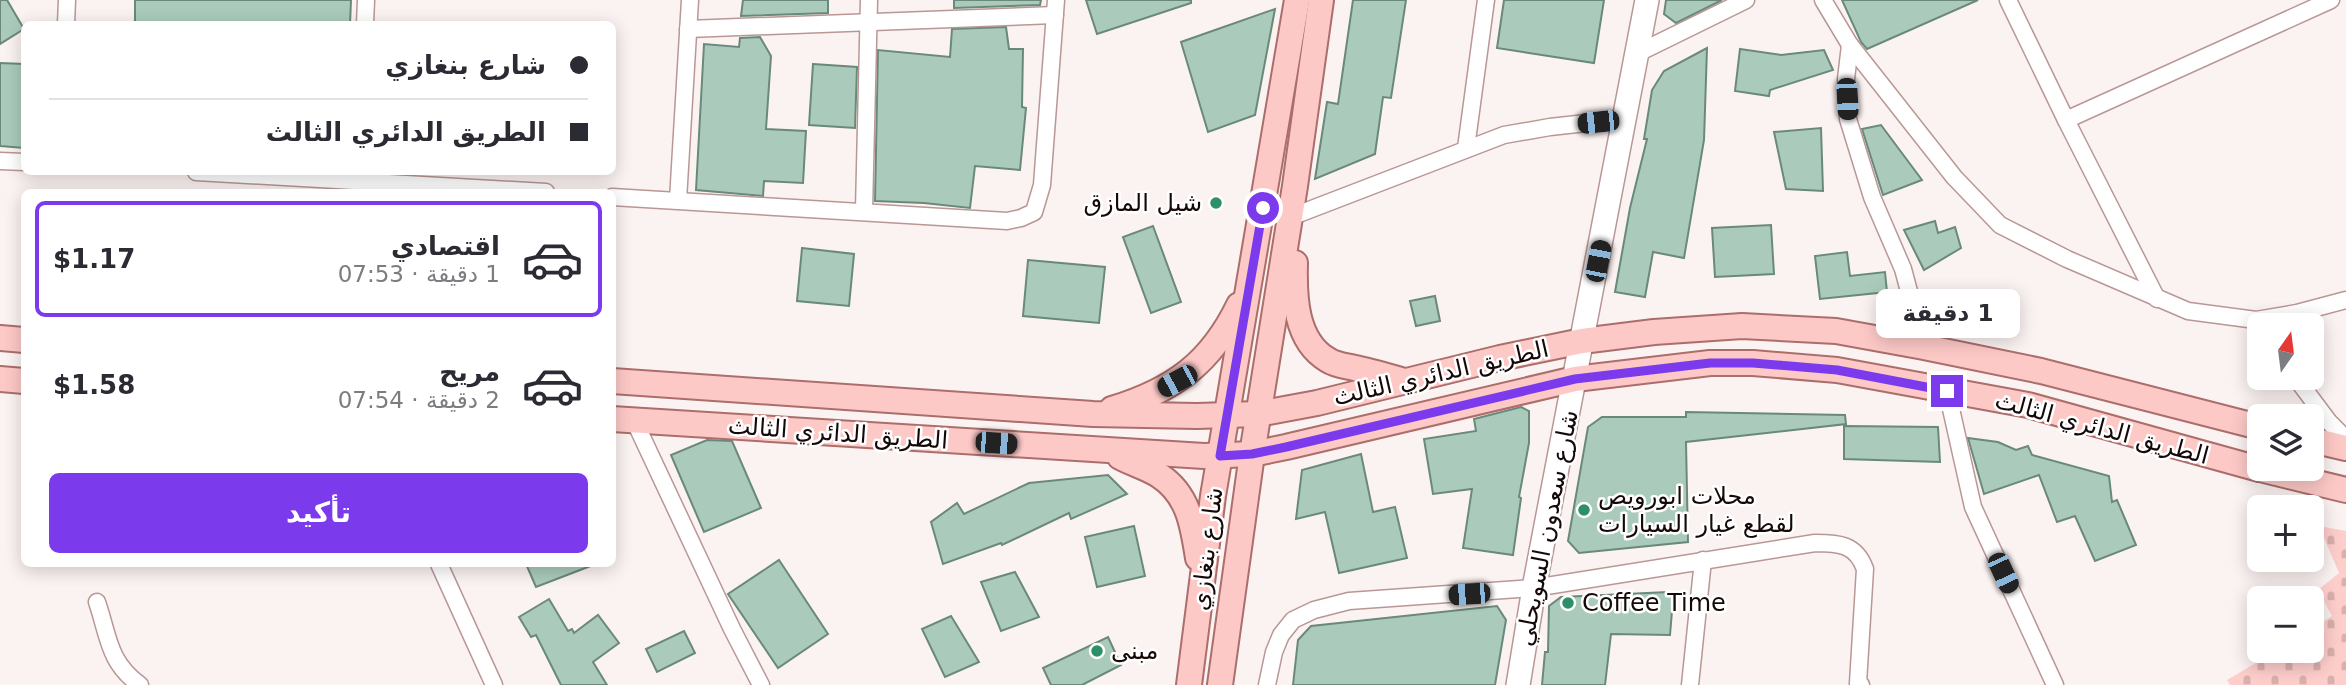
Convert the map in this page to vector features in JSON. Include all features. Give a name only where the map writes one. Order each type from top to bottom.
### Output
[{"type":"main road","name":"شارع بنغازي","points":[[1189,685],[1220,456],[1297,0]]},
{"type":"main road","name":"شارع بنغازي","points":[[1220,685],[1321,0]]},
{"type":"main road","name":"شارع سعدون السويحلي","points":[[1518,685],[1622,119],[1647,0]]},
{"type":"main road","points":[[1295,186],[1294,289],[1297,316],[1310,342],[1328,361],[1405,381]]},
{"type":"main road","points":[[1093,414],[1153,394],[1198,366],[1230,324],[1251,283]]},
{"type":"main road","name":"الطريق الدائري الثالث","points":[[616,381],[1093,414],[1258,414],[1317,403],[1582,341],[1654,331],[1742,326],[1836,331],[1924,347],[2041,371],[2247,424]]},
{"type":"main road","points":[[0,338],[21,340]]},
{"type":"main road","name":"الطريق الدائري الثالث","points":[[623,420],[1182,456],[1220,456],[1252,454],[1575,379],[1710,363],[1753,363],[1837,370],[2028,405],[2247,465]]},
{"type":"main road","points":[[0,379],[21,381]]},
{"type":"main road","points":[[2324,443],[2346,448]]},
{"type":"main road","points":[[1107,450],[1160,476],[1175,489],[1187,505],[1203,587]]},
{"type":"main road","name":"الطريق الدائري الثالث","points":[[2312,481],[2346,489]]},
{"type":"street","points":[[66,21],[68,0]]},
{"type":"street","points":[[365,21],[366,0]]},
{"type":"street","points":[[678,200],[690,0]]},
{"type":"street","points":[[864,210],[869,0]]},
{"type":"street","points":[[1466,148],[1486,0]]},
{"type":"street","points":[[1636,54],[1746,0]]},
{"type":"street","points":[[1823,0],[1850,45],[1954,177],[2000,225],[2067,259],[2157,299],[2188,311],[2247,321]]},
{"type":"street","points":[[2008,0],[2157,299]]},
{"type":"street","points":[[2066,120],[2331,0]]},
{"type":"street","points":[[616,197],[1007,220],[1034,212],[1042,185],[1055,8],[869,24],[688,29]]},
{"type":"street","points":[[1850,45],[1846,79],[1848,119],[1872,197],[1903,269],[1924,347]]},
{"type":"street","points":[[1296,215],[1504,135],[1622,119]]},
{"type":"street","points":[[0,161],[21,162]]},
{"type":"street","points":[[248,175],[494,189]]},
{"type":"street","points":[[2297,313],[2346,300]]},
{"type":"street","points":[[2305,390],[2329,422],[2346,439]]},
{"type":"street","points":[[1947,391],[1973,507],[2055,685]]},
{"type":"street","points":[[623,420],[761,685]]},
{"type":"street","points":[[1268,685],[1274,652],[1281,635],[1293,620],[1314,610],[1349,601],[1534,588],[1815,543],[1835,543],[1849,547],[1861,558],[1865,569],[1859,684]]},
{"type":"street","points":[[1690,685],[1703,560]]},
{"type":"street","points":[[440,567],[494,685]]},
{"type":"street","points":[[97,602],[111,651],[119,668],[140,685]]},
{"type":"green space","points":[[2324,527],[2346,531],[2346,685],[2230,685],[2227,680],[2256,663],[2324,663],[2324,621],[2332,616],[2324,601],[2323,586],[2339,573],[2324,538]]},
{"type":"building","points":[[0,0],[7,0],[21,24],[21,31],[0,44]]},
{"type":"building","points":[[135,0],[351,0],[350,21],[135,21]]},
{"type":"building","points":[[743,0],[828,0],[828,13],[741,16]]},
{"type":"building","points":[[954,0],[1041,0],[1040,5],[954,8]]},
{"type":"building","points":[[1086,0],[1191,0],[1191,3],[1097,34]]},
{"type":"building","points":[[1353,0],[1406,0],[1391,98],[1383,97],[1375,154],[1315,179],[1327,102],[1338,104]]},
{"type":"building","points":[[1504,0],[1604,0],[1594,63],[1497,48]]},
{"type":"building","points":[[1666,0],[1722,0],[1676,23],[1664,14]]},
{"type":"building","points":[[1842,0],[1978,0],[1867,49],[1861,42]]},
{"type":"building","points":[[1275,9],[1255,115],[1208,132],[1181,42]]},
{"type":"building","points":[[1006,27],[1009,49],[1023,49],[1022,107],[1026,108],[1020,170],[975,166],[970,208],[875,201],[878,50],[950,57],[952,29]]},
{"type":"building","points":[[760,37],[771,56],[766,129],[806,131],[803,183],[764,181],[763,196],[696,190],[704,44],[739,47],[740,38]]},
{"type":"building","points":[[1707,48],[1704,140],[1684,258],[1653,252],[1645,297],[1615,292],[1630,208],[1647,139],[1644,139],[1652,90],[1664,71]]},
{"type":"building","points":[[1740,49],[1781,55],[1824,50],[1833,70],[1770,90],[1769,96],[1735,91]]},
{"type":"building","points":[[0,63],[21,64],[21,148],[0,146]]},
{"type":"building","points":[[813,64],[857,67],[855,128],[809,125]]},
{"type":"building","points":[[1881,125],[1922,180],[1883,195],[1862,129]]},
{"type":"building","points":[[1821,128],[1823,191],[1786,189],[1774,132]]},
{"type":"building","points":[[1935,221],[1938,233],[1955,227],[1961,248],[1924,270],[1904,230]]},
{"type":"building","points":[[1771,225],[1774,274],[1715,277],[1712,228]]},
{"type":"building","points":[[1153,226],[1181,302],[1151,313],[1123,237]]},
{"type":"building","points":[[802,248],[854,254],[849,306],[797,301]]},
{"type":"building","points":[[1847,252],[1850,276],[1885,272],[1887,292],[1820,299],[1815,256]]},
{"type":"building","points":[[1028,260],[1105,267],[1099,323],[1023,316]]},
{"type":"building","points":[[1435,296],[1440,321],[1416,326],[1410,301]]},
{"type":"building","points":[[1521,407],[1529,411],[1529,443],[1519,497],[1513,555],[1463,548],[1472,489],[1433,494],[1424,439],[1476,431],[1474,419]]},
{"type":"building","points":[[1686,412],[1845,415],[1846,424],[1686,442],[1688,542],[1579,553],[1568,541],[1588,427],[1602,417],[1686,417]]},
{"type":"building","points":[[1844,426],[1938,427],[1940,462],[1844,459]]},
{"type":"building","points":[[1968,438],[1998,442],[2016,450],[2028,446],[2032,455],[2109,476],[2112,502],[2117,500],[2136,545],[2095,561],[2075,516],[2057,522],[2039,475],[1984,494]]},
{"type":"building","points":[[707,440],[732,441],[761,508],[704,532],[671,455]]},
{"type":"building","points":[[1361,454],[1373,512],[1395,507],[1407,558],[1339,573],[1325,512],[1296,519],[1302,470]]},
{"type":"building","points":[[1108,475],[1127,494],[1071,519],[1069,513],[1002,545],[1001,543],[943,564],[931,522],[957,503],[964,514],[1029,483]]},
{"type":"building","points":[[1134,526],[1145,576],[1097,587],[1085,537]]},
{"type":"building","points":[[779,560],[828,634],[778,668],[728,594]]},
{"type":"building","points":[[527,567],[588,567],[536,587]]},
{"type":"building","points":[[1015,572],[1039,617],[1001,631],[981,582]]},
{"type":"building","points":[[1668,592],[1673,599],[1670,635],[1611,634],[1605,685],[1542,685],[1545,652],[1548,652],[1549,606],[1561,597]]},
{"type":"building","points":[[549,599],[568,631],[572,629],[574,633],[598,615],[619,643],[593,662],[607,685],[561,685],[536,635],[531,637],[519,617]]},
{"type":"building","points":[[1497,606],[1506,620],[1495,685],[1293,685],[1298,640],[1311,626]]},
{"type":"building","points":[[951,616],[979,662],[945,677],[922,629]]},
{"type":"building","points":[[684,631],[695,653],[657,672],[646,649]]},
{"type":"building","name":"مبنى","points":[[1108,637],[1121,665],[1082,685],[1051,685],[1043,668]]},
{"type":"place","name":"شيل المازق","points":[[1216,203]]},
{"type":"place","name":"محلات ابورويص لقطع غيار السيارات","points":[[1584,510]]},
{"type":"place","name":"Coffee Time","points":[[1568,603]]},
{"type":"place","name":"مبنى","points":[[1097,651]]},
{"type":"route","points":[[1263,208],[1220,456],[1252,454],[1286,447],[1575,379],[1710,363],[1753,363],[1837,370],[1947,391]]}]
